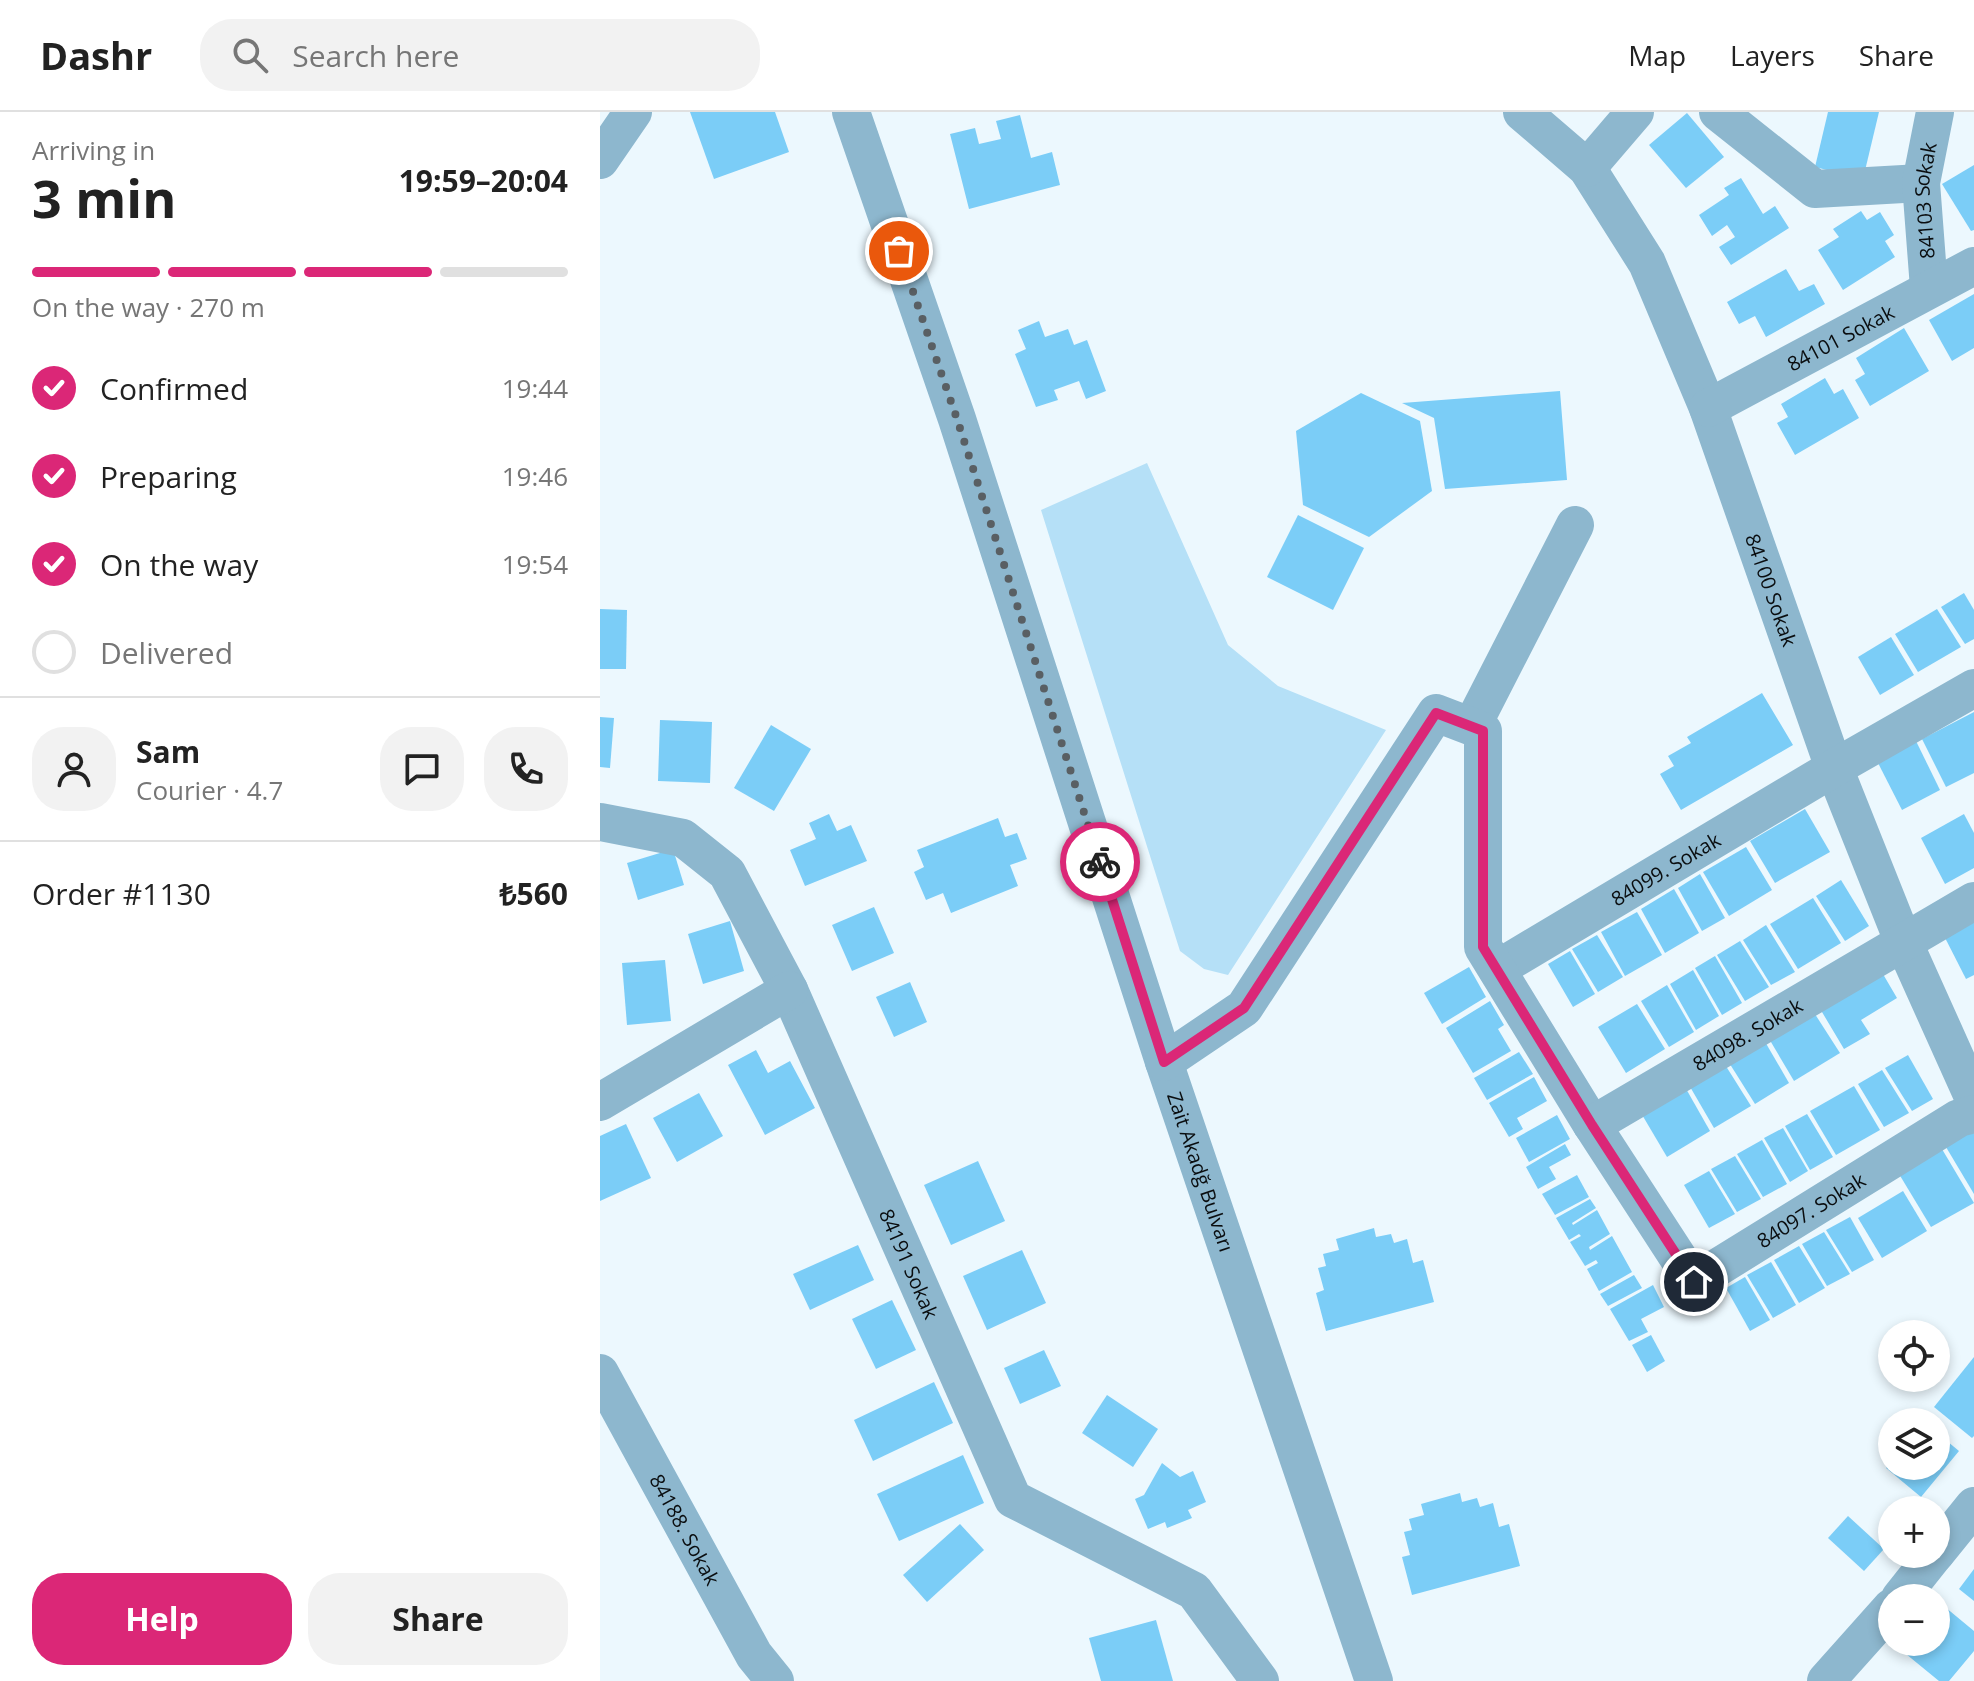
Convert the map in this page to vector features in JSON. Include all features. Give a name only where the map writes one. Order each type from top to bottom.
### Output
[{"type":"street","points":[[600,160],[633,112]]},
{"type":"street","name":"Zait Akadğ Bulvarı","points":[[851,112],[957,419],[1164,1062],[1374,1681]]},
{"type":"street","name":"84100 Sokak","points":[[1522,112],[1587,168],[1647,263],[1708,408],[1834,768],[1903,941],[1974,1099]]},
{"type":"street","points":[[1587,168],[1635,112]]},
{"type":"street","points":[[1718,112],[1815,189],[1921,183]]},
{"type":"street","name":"84103 Sokak","points":[[1929,288],[1921,183],[1935,112]]},
{"type":"street","name":"84101 Sokak","points":[[1708,408],[1974,266]]},
{"type":"street","points":[[1164,1062],[1244,1008],[1436,713],[1472,726],[1575,525]]},
{"type":"street","name":"84099. Sokak","points":[[1497,969],[1974,688]]},
{"type":"street","name":"84097. Sokak","points":[[1472,726],[1483,731],[1483,947],[1592,1125],[1694,1282],[1959,1118],[1974,1114]]},
{"type":"street","name":"84191 Sokak","points":[[600,822],[683,838],[727,873],[789,990],[1013,1499],[1194,1591],[1260,1681]]},
{"type":"street","name":"84098. Sokak","points":[[1592,1125],[1974,901]]},
{"type":"street","points":[[600,1102],[789,990]]},
{"type":"street","name":"84188. Sokak","points":[[600,1373],[754,1655],[775,1681]]},
{"type":"street","points":[[1950,1536],[1974,1506]]},
{"type":"street","points":[[1911,1584],[1925,1568]]},
{"type":"street","points":[[1826,1681],[1878,1623]]},
{"type":"shaded area","points":[[1147,463],[1228,645],[1278,686],[1386,730],[1228,975],[1204,969],[1180,951],[1041,510]]},
{"type":"building","points":[[690,112],[775,112],[789,152],[714,179]]},
{"type":"building","points":[[1828,112],[1879,112],[1863,179],[1815,167]]},
{"type":"building","points":[[1687,113],[1724,157],[1686,188],[1649,145]]},
{"type":"building","points":[[1020,115],[1031,158],[1052,152],[1060,185],[969,209],[950,134],[975,128],[979,144],[1001,139],[996,121]]},
{"type":"building","points":[[1974,165],[1974,230],[1971,231],[1942,184]]},
{"type":"building","points":[[1741,178],[1763,214],[1775,206],[1789,228],[1731,265],[1719,247],[1735,237],[1727,225],[1712,236],[1699,215],[1729,195],[1724,188]]},
{"type":"building","points":[[1861,211],[1867,220],[1880,212],[1894,235],[1885,241],[1895,257],[1843,290],[1818,250],[1839,237],[1833,229]]},
{"type":"building","points":[[1786,269],[1799,291],[1814,284],[1825,304],[1766,337],[1755,316],[1739,324],[1727,302]]},
{"type":"building","points":[[1974,294],[1974,348],[1952,361],[1929,320]]},
{"type":"building","points":[[1039,321],[1045,337],[1068,329],[1074,345],[1087,340],[1106,391],[1086,399],[1079,381],[1054,390],[1058,400],[1036,407],[1015,354],[1026,349],[1018,330]]},
{"type":"building","points":[[1904,328],[1929,371],[1870,406],[1855,380],[1865,374],[1856,358]]},
{"type":"building","points":[[1825,378],[1834,394],[1843,389],[1859,418],[1795,455],[1777,423],[1788,417],[1781,404]]},
{"type":"building","points":[[1560,391],[1567,480],[1445,489],[1434,418],[1402,403]]},
{"type":"building","points":[[1361,393],[1420,421],[1432,491],[1369,537],[1303,505],[1296,431]]},
{"type":"building","points":[[1298,515],[1364,548],[1333,610],[1267,577]]},
{"type":"building","points":[[1964,593],[1974,610],[1974,639],[1965,644],[1941,607]]},
{"type":"building","points":[[600,609],[627,610],[626,669],[600,669]]},
{"type":"building","points":[[1937,609],[1961,647],[1918,672],[1895,634]]},
{"type":"building","points":[[1891,637],[1914,675],[1880,695],[1858,657]]},
{"type":"building","points":[[1762,693],[1793,745],[1681,810],[1660,774],[1674,766],[1668,756],[1691,743],[1687,737]]},
{"type":"building","points":[[1974,712],[1974,773],[1946,787],[1922,739]]},
{"type":"building","points":[[600,717],[614,718],[610,768],[600,767]]},
{"type":"building","points":[[660,720],[712,722],[710,783],[658,781]]},
{"type":"building","points":[[771,725],[811,749],[774,811],[734,788]]},
{"type":"building","points":[[1916,741],[1940,790],[1902,810],[1877,761]]},
{"type":"building","points":[[1805,809],[1830,852],[1775,883],[1750,841]]},
{"type":"building","points":[[829,814],[837,831],[851,825],[867,861],[805,886],[790,850],[816,839],[809,823]]},
{"type":"building","points":[[1964,814],[1974,833],[1974,868],[1945,884],[1921,838]]},
{"type":"building","points":[[998,818],[1005,837],[1017,833],[1027,859],[1010,865],[1018,886],[951,913],[943,893],[926,900],[914,872],[924,867],[917,850]]},
{"type":"building","points":[[1746,847],[1772,890],[1729,916],[1703,872]]},
{"type":"building","points":[[673,849],[684,885],[638,900],[627,863]]},
{"type":"building","points":[[1700,874],[1725,918],[1702,931],[1678,888]]},
{"type":"building","points":[[1841,880],[1869,926],[1845,941],[1816,896]]},
{"type":"building","points":[[1674,889],[1699,933],[1665,953],[1641,909]]},
{"type":"building","points":[[1813,898],[1841,943],[1798,969],[1770,924]]},
{"type":"building","points":[[1974,906],[1974,975],[1966,979],[1938,924]]},
{"type":"building","points":[[874,907],[894,953],[852,971],[832,925]]},
{"type":"building","points":[[1637,912],[1662,955],[1625,976],[1601,932]]},
{"type":"building","points":[[730,921],[744,971],[703,984],[688,934]]},
{"type":"building","points":[[1766,925],[1795,972],[1771,985],[1743,940]]},
{"type":"building","points":[[1597,935],[1623,977],[1598,992],[1572,949]]},
{"type":"building","points":[[1740,941],[1769,987],[1745,1001],[1717,955]]},
{"type":"building","points":[[1570,951],[1595,994],[1573,1007],[1548,964]]},
{"type":"building","points":[[1715,956],[1742,1003],[1722,1015],[1695,968]]},
{"type":"building","points":[[665,960],[671,1021],[627,1025],[622,963]]},
{"type":"building","points":[[1469,967],[1486,997],[1442,1024],[1424,993]]},
{"type":"building","points":[[1880,969],[1897,998],[1861,1020],[1870,1034],[1844,1049],[1819,1007]]},
{"type":"building","points":[[1693,970],[1719,1016],[1696,1030],[1670,984]]},
{"type":"building","points":[[910,982],[927,1022],[894,1037],[876,997]]},
{"type":"building","points":[[1667,985],[1694,1032],[1669,1047],[1641,1001]]},
{"type":"building","points":[[1490,1001],[1504,1025],[1498,1029],[1511,1051],[1473,1073],[1446,1028]]},
{"type":"building","points":[[1637,1004],[1665,1049],[1626,1073],[1598,1027]]},
{"type":"building","points":[[1813,1011],[1840,1053],[1794,1081],[1768,1037]]},
{"type":"building","points":[[1764,1040],[1789,1083],[1755,1104],[1728,1061]]},
{"type":"building","points":[[756,1050],[768,1073],[790,1061],[815,1108],[765,1135],[728,1065]]},
{"type":"building","points":[[1519,1052],[1533,1074],[1487,1100],[1474,1078]]},
{"type":"building","points":[[1908,1055],[1933,1099],[1912,1111],[1885,1068]]},
{"type":"building","points":[[1724,1063],[1751,1106],[1714,1128],[1689,1085]]},
{"type":"building","points":[[1882,1070],[1909,1113],[1884,1127],[1858,1084]]},
{"type":"building","points":[[1534,1077],[1547,1101],[1517,1118],[1523,1129],[1509,1137],[1489,1103]]},
{"type":"building","points":[[1854,1086],[1880,1130],[1836,1155],[1810,1111]]},
{"type":"building","points":[[1685,1087],[1710,1131],[1667,1157],[1641,1113]]},
{"type":"building","points":[[699,1093],[723,1136],[677,1162],[653,1118]]},
{"type":"building","points":[[1807,1114],[1833,1157],[1810,1170],[1785,1126]]},
{"type":"building","points":[[1557,1115],[1570,1139],[1529,1162],[1516,1138]]},
{"type":"building","points":[[626,1124],[651,1178],[600,1201],[600,1136]]},
{"type":"building","points":[[1969,1126],[1974,1134],[1974,1194],[1943,1142]]},
{"type":"building","points":[[1783,1128],[1808,1171],[1790,1182],[1764,1138]]},
{"type":"building","points":[[1762,1140],[1787,1184],[1763,1197],[1737,1154]]},
{"type":"building","points":[[1565,1144],[1571,1155],[1549,1167],[1556,1179],[1538,1189],[1526,1167]]},
{"type":"building","points":[[1939,1144],[1974,1203],[1931,1227],[1896,1169]]},
{"type":"building","points":[[1735,1156],[1761,1199],[1737,1212],[1711,1169]]},
{"type":"building","points":[[978,1161],[1005,1221],[951,1245],[924,1185]]},
{"type":"building","points":[[1709,1171],[1735,1214],[1709,1228],[1684,1185]]},
{"type":"building","points":[[1577,1175],[1589,1197],[1555,1215],[1542,1194]]},
{"type":"building","points":[[1903,1191],[1927,1231],[1882,1258],[1858,1218]]},
{"type":"building","points":[[1590,1199],[1596,1208],[1573,1225],[1597,1210],[1610,1234],[1589,1247],[1590,1250],[1612,1236],[1632,1272],[1599,1291],[1587,1269],[1598,1263],[1596,1260],[1585,1266],[1570,1242],[1581,1236],[1579,1234],[1569,1240],[1556,1218]]},
{"type":"building","points":[[1850,1217],[1874,1260],[1852,1272],[1826,1230]]},
{"type":"building","points":[[1374,1228],[1376,1237],[1391,1234],[1394,1243],[1407,1239],[1413,1263],[1423,1260],[1434,1302],[1326,1331],[1316,1293],[1324,1290],[1318,1268],[1326,1266],[1323,1254],[1339,1250],[1336,1239]]},
{"type":"building","points":[[1824,1232],[1850,1274],[1827,1286],[1802,1244]]},
{"type":"building","points":[[858,1245],[874,1280],[810,1310],[793,1274]]},
{"type":"building","points":[[1799,1246],[1825,1288],[1799,1303],[1774,1260]]},
{"type":"building","points":[[1022,1250],[1046,1303],[987,1330],[963,1276]]},
{"type":"building","points":[[1771,1262],[1796,1305],[1773,1318],[1747,1275]]},
{"type":"building","points":[[1634,1275],[1642,1288],[1608,1306],[1600,1294]]},
{"type":"building","points":[[1745,1277],[1770,1320],[1750,1331],[1726,1288]]},
{"type":"building","points":[[1653,1285],[1664,1307],[1641,1319],[1648,1332],[1629,1341],[1610,1309]]},
{"type":"building","points":[[892,1300],[916,1350],[876,1369],[852,1319]]},
{"type":"building","points":[[1651,1335],[1665,1361],[1647,1372],[1632,1345]]},
{"type":"building","points":[[1044,1350],[1061,1386],[1020,1404],[1004,1368]]},
{"type":"building","points":[[1974,1357],[1972,1438],[1950,1420],[1950,1408],[1934,1407],[1946,1392],[1950,1392],[1950,1387]]},
{"type":"building","points":[[934,1382],[953,1423],[873,1461],[854,1420]]},
{"type":"building","points":[[1107,1395],[1158,1429],[1133,1467],[1082,1433]]},
{"type":"building","points":[[1950,1444],[1959,1451],[1950,1462]]},
{"type":"building","points":[[963,1455],[984,1503],[899,1541],[877,1494]]},
{"type":"building","points":[[1162,1463],[1180,1477],[1193,1471],[1206,1502],[1188,1510],[1192,1518],[1167,1528],[1165,1522],[1148,1529],[1135,1499],[1144,1495]]},
{"type":"building","points":[[1900,1480],[1935,1480],[1920,1496]]},
{"type":"building","points":[[1460,1493],[1462,1502],[1477,1498],[1480,1507],[1493,1503],[1499,1527],[1509,1524],[1520,1566],[1412,1595],[1402,1557],[1410,1555],[1404,1532],[1412,1530],[1409,1519],[1424,1515],[1421,1504]]},
{"type":"building","points":[[1848,1516],[1878,1544],[1878,1556],[1864,1571],[1828,1538]]},
{"type":"building","points":[[960,1524],[984,1550],[927,1602],[903,1575]]},
{"type":"building","points":[[1974,1569],[1974,1601],[1959,1589]]},
{"type":"building","points":[[1950,1611],[1974,1631],[1974,1651],[1949,1681],[1939,1681],[1908,1656],[1950,1656]]},
{"type":"building","points":[[1156,1620],[1173,1681],[1101,1681],[1089,1638]]},
{"type":"way so far","points":[[899,251],[957,419],[1100,862]]},
{"type":"route","points":[[1100,862],[1164,1062],[1244,1008],[1436,713],[1483,731],[1483,947],[1592,1125],[1694,1282]]}]
